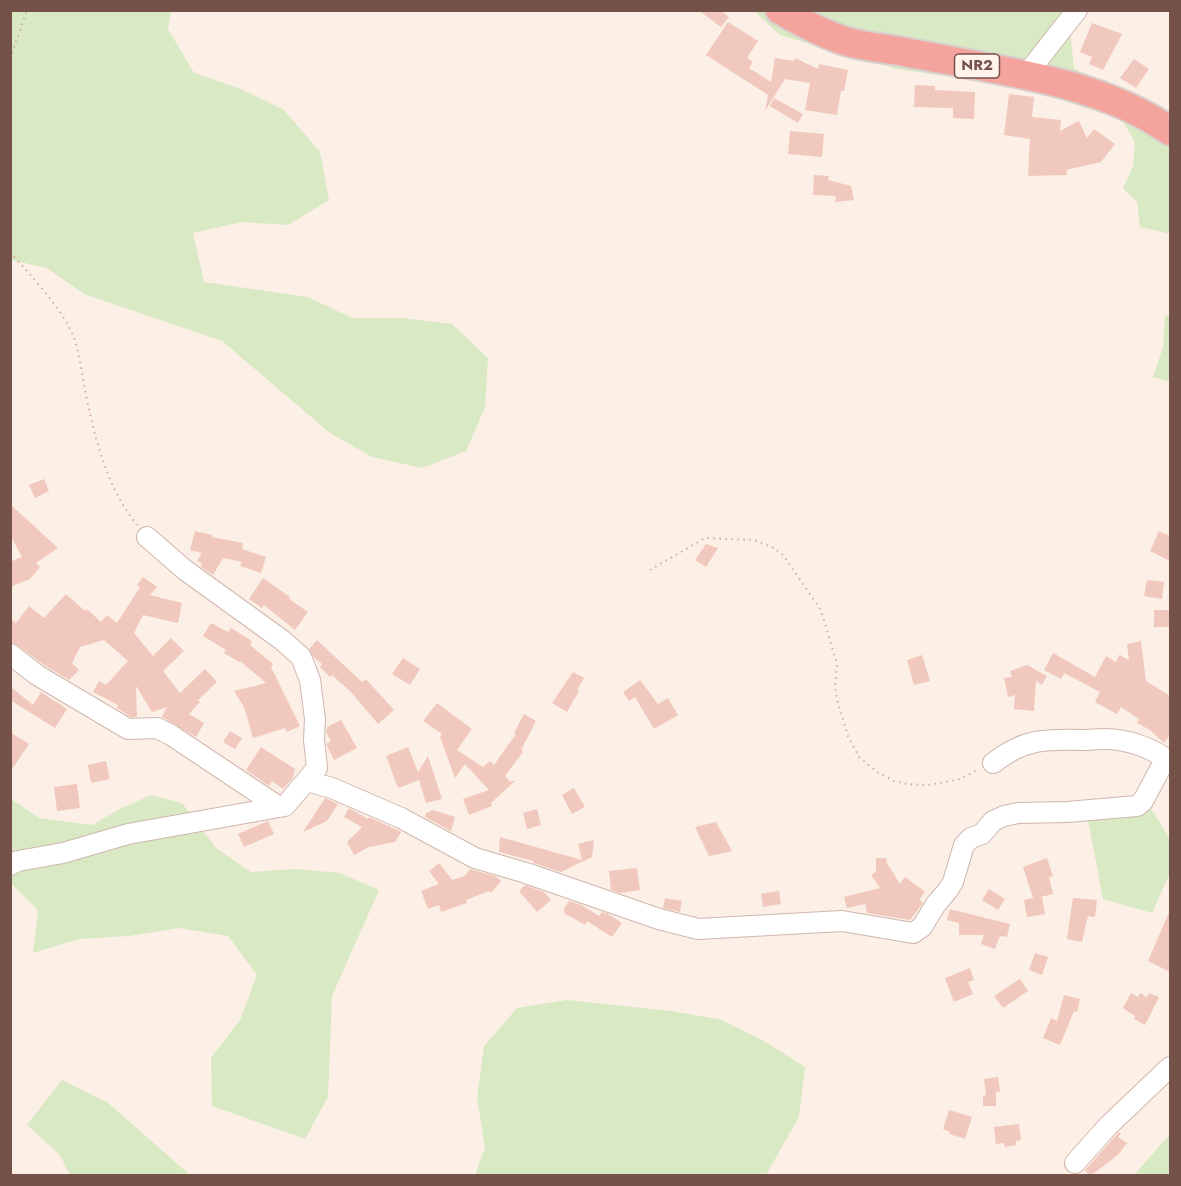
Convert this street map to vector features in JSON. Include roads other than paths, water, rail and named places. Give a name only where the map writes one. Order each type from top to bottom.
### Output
[{"type":"highway","name":"NR2","points":[[780,10],[842,40],[1026,75],[1127,105],[1153,118],[1170,131]]},
{"type":"street","points":[[1026,75],[1077,10]]},
{"type":"street","points":[[10,865],[18,861],[63,853],[128,834],[285,806],[317,768],[314,740],[315,719],[310,680],[301,657],[282,640],[185,570],[147,537]]},
{"type":"street","points":[[10,654],[37,675],[128,729],[157,728],[171,735],[279,807]]},
{"type":"street","points":[[307,782],[332,788],[401,818],[475,858],[526,873],[659,919],[698,929],[842,921],[913,933],[922,927],[953,882],[964,845],[971,838],[982,834],[993,821],[1018,813],[1067,812],[1137,806],[1143,801],[1168,760],[1141,745],[1123,741],[1056,738],[1029,743],[1007,753],[993,763]]},
{"type":"street","points":[[1075,1162],[1108,1126],[1170,1067]]}]
